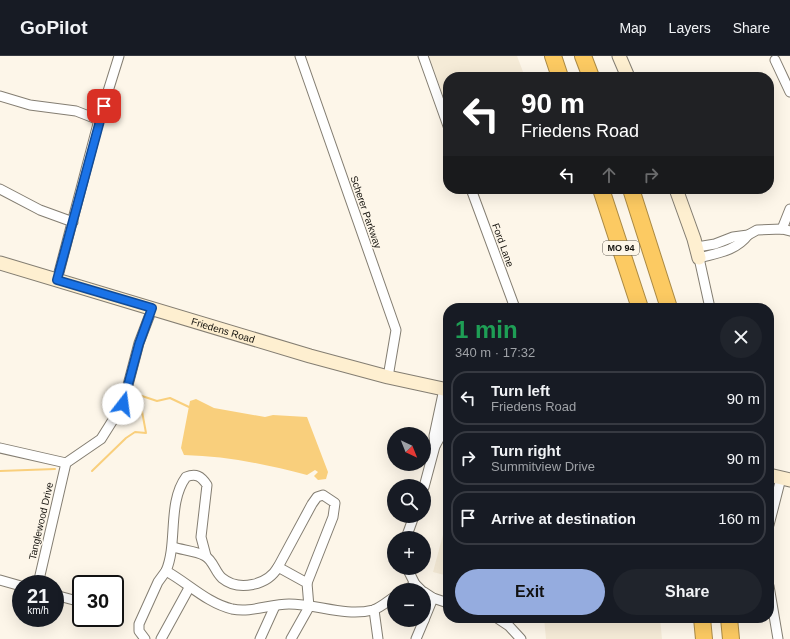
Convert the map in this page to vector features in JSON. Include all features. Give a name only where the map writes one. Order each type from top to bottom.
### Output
[{"type":"highway","points":[[552,56],[558,72]]},
{"type":"highway","points":[[583,56],[589,72]]},
{"type":"highway","name":"MO 94","points":[[603,194],[638,303]]},
{"type":"highway","name":"MO 94","points":[[633,194],[667,303]]},
{"type":"highway","points":[[702,623],[704,639]]},
{"type":"highway","points":[[729,623],[731,639]]},
{"type":"main road","points":[[619,56],[626,72]]},
{"type":"main road","points":[[678,194],[698,252]]},
{"type":"main road","name":"Friedens Road","points":[[0,263],[265,343],[388,377],[443,388]]},
{"type":"street","points":[[57,280],[99,120],[119,56]]},
{"type":"street","name":"Scherer Parkway","points":[[300,56],[396,330],[388,377]]},
{"type":"street","points":[[423,56],[443,112]]},
{"type":"street","points":[[775,60],[790,92]]},
{"type":"street","points":[[0,96],[30,105],[76,111],[99,120]]},
{"type":"street","points":[[0,189],[40,210],[73,222]]},
{"type":"street","name":"Ford Lane","points":[[473,194],[513,303]]},
{"type":"street","points":[[709,303],[698,252],[732,249],[744,241],[748,235],[757,230],[786,230],[790,209]]},
{"type":"street","points":[[0,448],[66,463],[101,439],[123,404],[139,344],[152,308]]},
{"type":"street","points":[[435,446],[434,436],[443,401]]},
{"type":"street","points":[[426,479],[435,446],[443,427]]},
{"type":"street","name":"Tanglewood Drive","points":[[40,575],[66,463]]},
{"type":"street","points":[[145,639],[139,631],[139,624],[158,582],[166,572],[173,547],[172,529],[179,492],[186,477],[193,474],[199,476],[207,485],[201,537],[206,556],[222,578],[235,584],[262,583],[274,574],[316,497],[324,495],[335,502],[332,517],[307,583],[309,607],[291,639]]},
{"type":"street","points":[[774,504],[780,478]]},
{"type":"street","points":[[173,547],[206,556]]},
{"type":"street","points":[[278,568],[307,583]]},
{"type":"street","points":[[166,572],[184,581],[189,588],[212,601],[232,609],[247,610],[287,604],[341,612],[374,610],[387,602]]},
{"type":"street","points":[[0,580],[12,583]]},
{"type":"street","points":[[161,639],[189,588]]},
{"type":"street","points":[[431,603],[433,598],[443,601]]},
{"type":"street","points":[[260,639],[275,606]]},
{"type":"street","points":[[374,610],[378,639]]},
{"type":"street","points":[[774,615],[778,639]]},
{"type":"street","points":[[504,623],[521,639]]},
{"type":"street","points":[[416,639],[421,627]]},
{"type":"shaded area","points":[[429,56],[517,56],[523,72],[443,72],[443,95]]},
{"type":"shaded area","points":[[196,399],[214,408],[265,417],[273,415],[307,417],[328,472],[326,479],[318,480],[314,476],[318,472],[315,470],[307,475],[246,461],[184,455],[181,448],[190,401]]},
{"type":"shaded area","points":[[443,535],[443,575],[433,572]]},
{"type":"shaded area","points":[[544,623],[660,623],[662,639],[546,639]]},
{"type":"waterway","points":[[92,471],[126,438],[135,432],[146,433],[139,395],[157,401],[170,398],[189,407]]},
{"type":"waterway","points":[[0,471],[55,469]]},
{"type":"route","points":[[104,106],[57,280],[152,308],[139,344],[123,404]]}]
